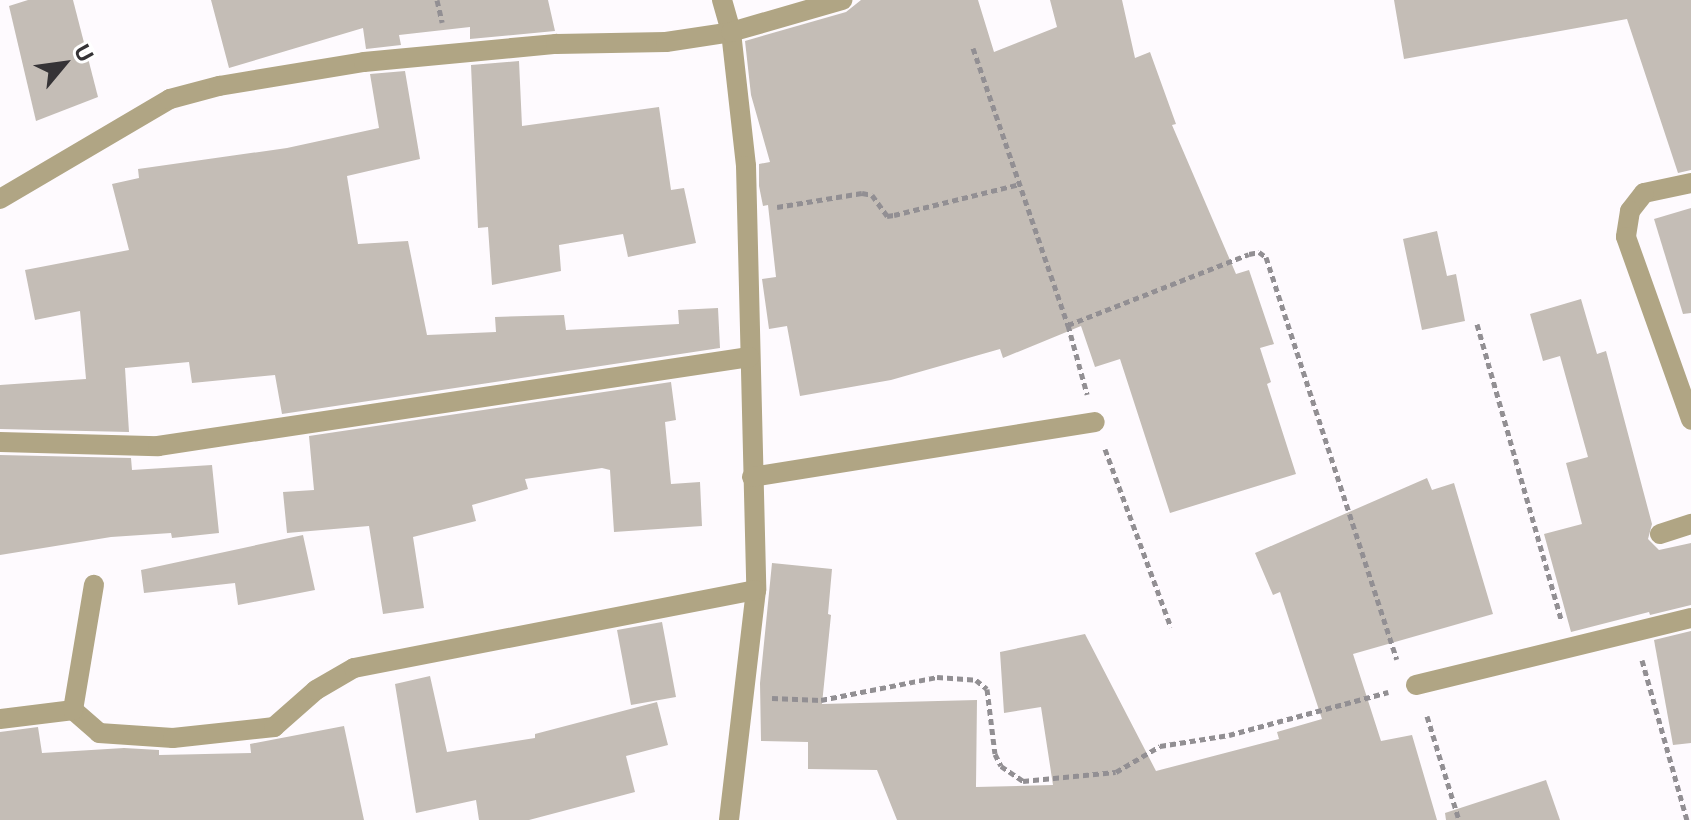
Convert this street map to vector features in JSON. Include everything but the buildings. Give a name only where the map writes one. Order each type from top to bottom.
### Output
[{"type":"street","points":[[722,0],[731,32],[746,166],[756,590],[729,820]]},
{"type":"street","points":[[0,199],[170,99],[219,86],[364,62],[556,44],[666,42],[731,32],[842,0]]},
{"type":"street","points":[[1691,183],[1644,193],[1630,211],[1626,237],[1682,357],[1691,420]]},
{"type":"street","points":[[0,442],[158,446],[749,357]]},
{"type":"street","points":[[752,477],[1095,422]]},
{"type":"street","points":[[1660,534],[1691,524]]},
{"type":"street","points":[[73,710],[94,585]]},
{"type":"street","points":[[0,719],[73,710],[99,733],[173,738],[274,727],[316,690],[354,668],[756,590]]},
{"type":"street","points":[[1409,678],[1569,647],[1691,618]]},
{"type":"path","points":[[973,48],[1068,325],[1095,422],[1171,627]]},
{"type":"path","points":[[747,212],[862,193],[872,195],[887,216],[1020,184]]},
{"type":"path","points":[[1068,325],[1249,254],[1259,252],[1266,257],[1409,678]]},
{"type":"path","points":[[1477,324],[1569,647]]},
{"type":"path","points":[[1634,632],[1687,820]]},
{"type":"path","points":[[744,693],[806,702],[937,677],[976,680],[987,689],[995,754],[1001,766],[1023,781],[1116,772],[1160,746],[1229,735],[1391,691]]},
{"type":"path","points":[[1424,706],[1459,820]]}]
